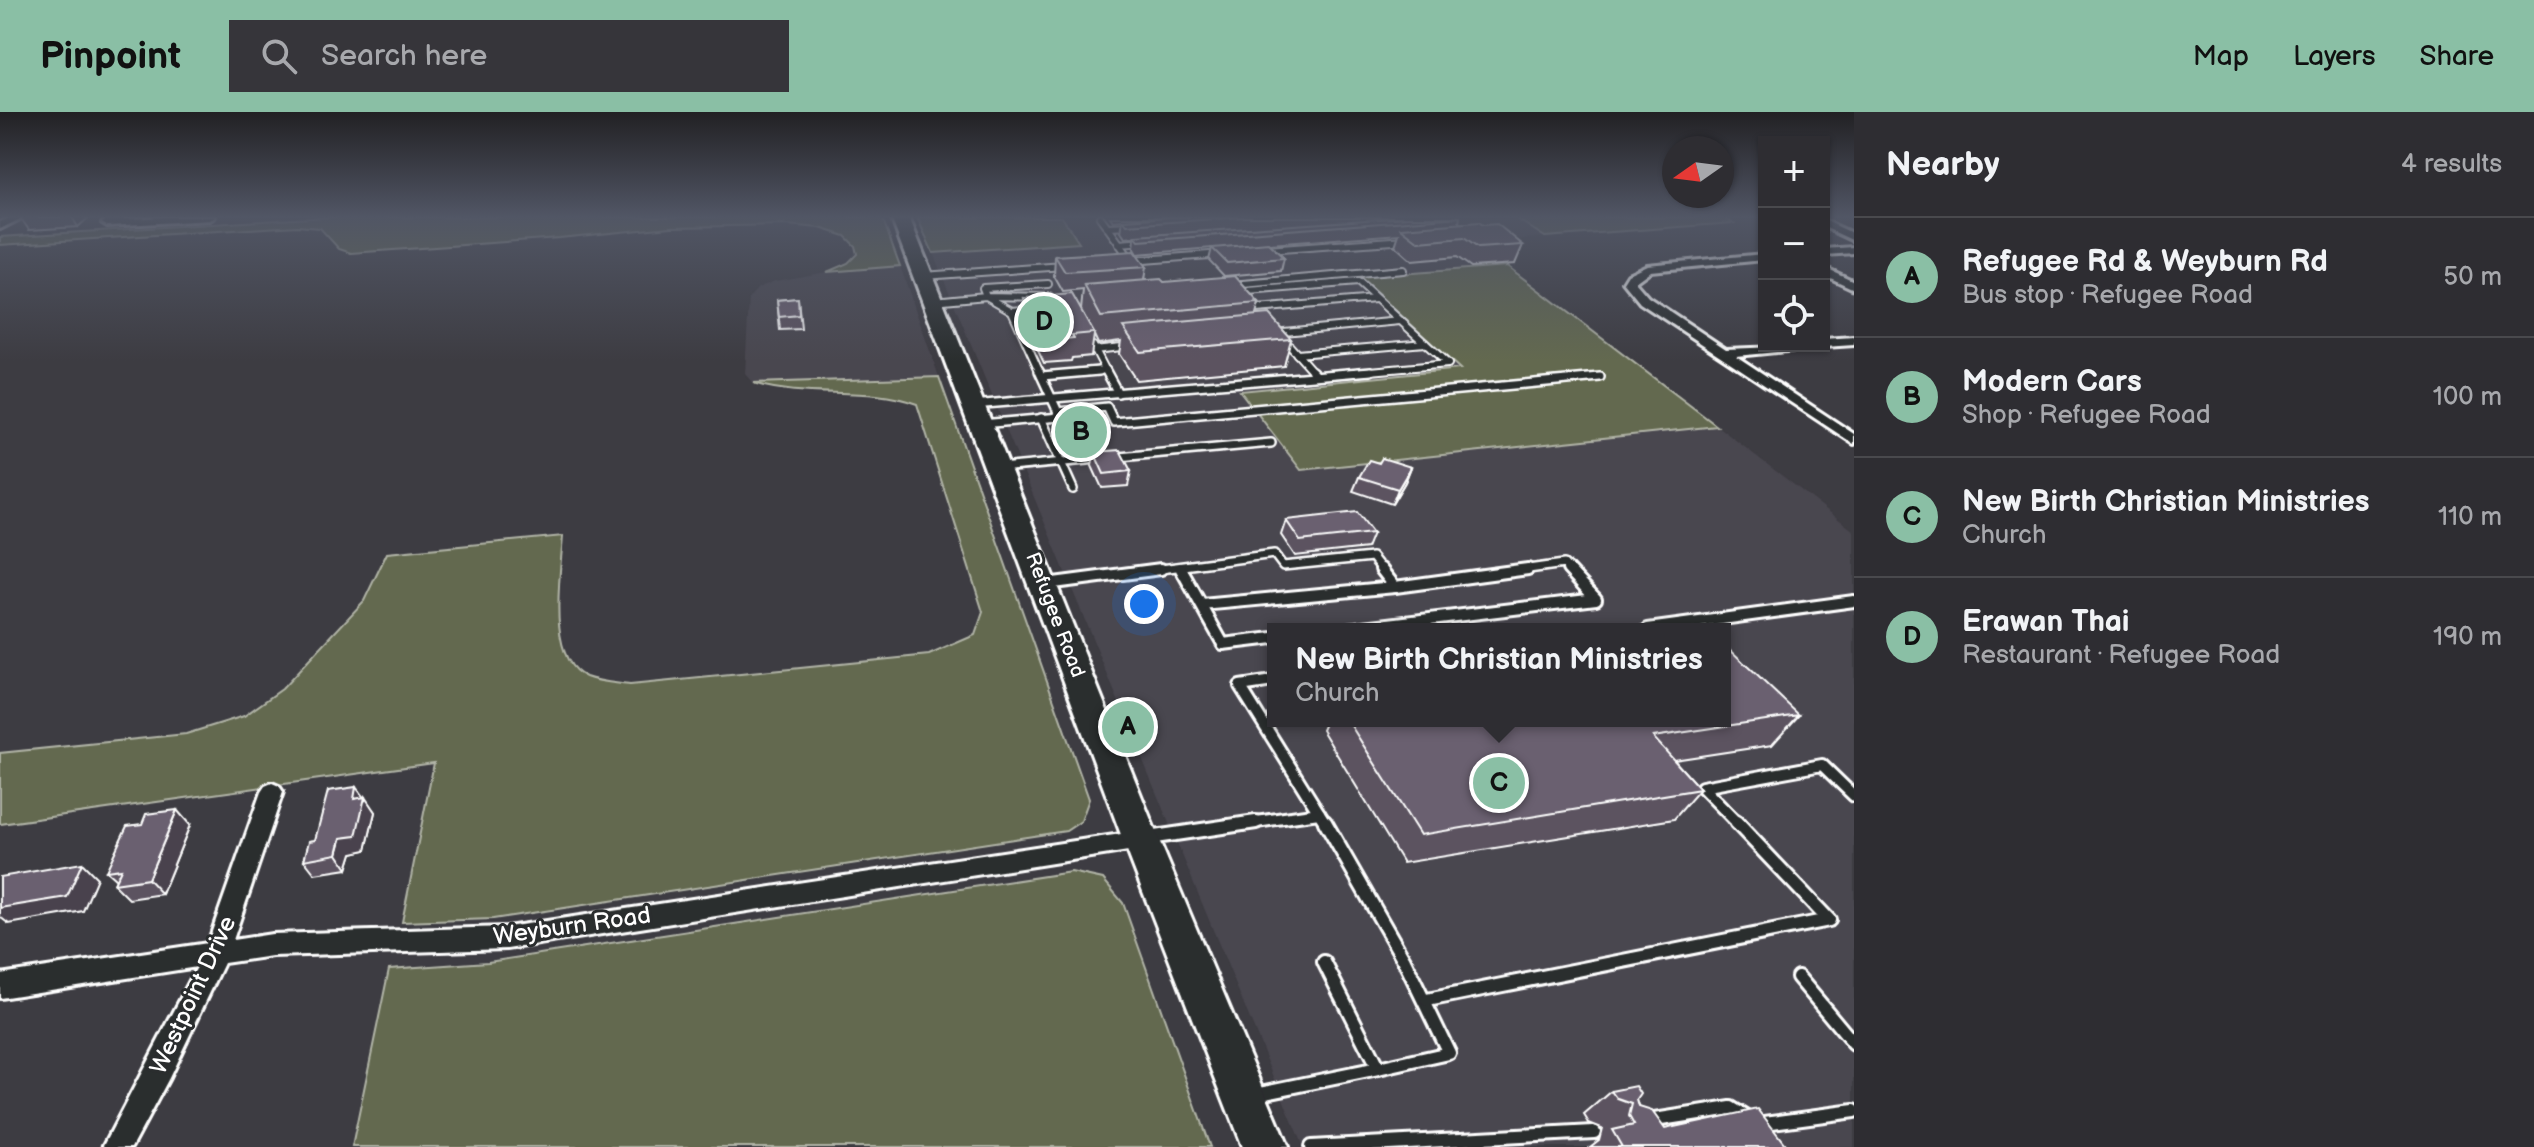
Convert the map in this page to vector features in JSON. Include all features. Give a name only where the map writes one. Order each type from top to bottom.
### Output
[{"type":"main road","name":"Refugee Road","points":[[919,265],[1141,840],[1265,1147]]},
{"type":"street","points":[[1676,265],[1647,268],[1630,279],[1633,291],[1854,440]]},
{"type":"street","points":[[1830,273],[1854,286]]},
{"type":"street","points":[[1830,343],[1854,341]]},
{"type":"street","points":[[1725,353],[1758,350]]},
{"type":"street","name":"Westpoint Drive","points":[[117,1147],[160,1069],[217,953],[272,792]]},
{"type":"street","name":"Weyburn Road","points":[[0,986],[272,945],[507,938],[1141,840]]},
{"type":"lane","points":[[928,289],[1071,265]]},
{"type":"lane","points":[[977,414],[1052,398],[1448,364],[1358,282],[1241,292],[1227,289],[1403,270]]},
{"type":"lane","points":[[1044,309],[1012,311],[986,296],[983,288],[1048,284]]},
{"type":"lane","points":[[928,289],[986,296],[1063,298]]},
{"type":"lane","points":[[1241,292],[1316,375]]},
{"type":"lane","points":[[1256,309],[1376,299]]},
{"type":"lane","points":[[977,414],[1060,417],[1012,311]]},
{"type":"lane","points":[[1263,334],[1400,321]]},
{"type":"lane","points":[[1089,339],[1118,393]]},
{"type":"lane","points":[[1297,354],[1425,343]]},
{"type":"lane","points":[[1094,350],[1140,345]]},
{"type":"lane","points":[[1042,376],[1106,370]]},
{"type":"lane","points":[[1058,412],[1107,407],[1114,422],[1600,377]]},
{"type":"lane","points":[[1041,418],[1073,489]]},
{"type":"lane","points":[[998,468],[1271,443]]},
{"type":"lane","points":[[1043,584],[1274,554],[1283,566],[1372,557],[1395,587]]},
{"type":"lane","points":[[1202,605],[1395,587],[1564,564],[1596,599],[1397,623]]},
{"type":"lane","points":[[1181,568],[1223,644],[1267,639]]},
{"type":"lane","points":[[1692,623],[1854,601]]},
{"type":"lane","points":[[1244,1097],[1449,1053],[1427,1000],[1383,919],[1240,686],[1267,682]]},
{"type":"lane","points":[[1427,1000],[1829,920],[1702,787],[1822,765],[1854,796]]},
{"type":"lane","points":[[1141,840],[1319,813]]},
{"type":"lane","points":[[1324,962],[1378,1069]]},
{"type":"lane","points":[[1798,977],[1854,1044]]},
{"type":"lane","points":[[1631,1124],[1731,1108],[1757,1124],[1854,1111]]},
{"type":"lane","points":[[1311,1147],[1594,1132]]},
{"type":"shaded area","points":[[938,265],[1506,265],[1360,278],[1461,369],[1241,391],[1301,470],[1717,426],[1854,531],[1854,1147],[1303,1147]]},
{"type":"shaded area","points":[[900,266],[939,377],[753,383],[745,374],[749,298],[758,288],[775,281],[827,272]]},
{"type":"green space","points":[[843,265],[900,266],[827,272]]},
{"type":"green space","points":[[1507,266],[1717,426],[1301,470],[1240,391],[1460,369],[1359,277]]},
{"type":"green space","points":[[939,377],[1089,799],[1081,821],[1066,831],[493,919],[402,922],[434,763],[0,824],[0,753],[186,734],[244,716],[282,689],[364,601],[387,553],[563,536],[558,613],[565,653],[573,667],[586,677],[608,682],[630,685],[929,655],[975,635],[983,612],[917,404],[878,395],[795,391],[753,383]]},
{"type":"green space","points":[[1071,872],[1103,879],[1123,903],[1210,1147],[352,1147],[389,969],[488,962]]},
{"type":"building","points":[[1061,265],[1146,267],[1065,272]]},
{"type":"building","points":[[1235,276],[1259,303],[1101,317],[1084,285],[1161,279],[1164,282]]},
{"type":"building","points":[[1072,294],[1094,333],[1046,341],[1024,298]]},
{"type":"building","points":[[798,298],[799,315],[779,317],[777,300]]},
{"type":"building","points":[[1269,314],[1291,339],[1140,352],[1123,327]]},
{"type":"building","points":[[1087,408],[1097,425],[1078,428],[1068,410]]},
{"type":"building","points":[[1120,450],[1131,471],[1104,474],[1094,452]]},
{"type":"building","points":[[1382,458],[1411,467],[1398,489],[1359,477],[1369,460],[1379,463]]},
{"type":"building","points":[[1357,512],[1373,533],[1300,541],[1286,520]]},
{"type":"building","points":[[1731,651],[1799,715],[1731,725]]},
{"type":"building","points":[[1352,727],[1719,727],[1653,737],[1700,789],[1420,835]]},
{"type":"building","points":[[356,787],[354,799],[365,797],[356,836],[341,838],[337,854],[304,860],[309,841],[315,840],[328,791]]},
{"type":"building","points":[[177,810],[148,879],[114,884],[121,869],[106,871],[127,826],[142,824],[146,814]]},
{"type":"building","points":[[82,863],[67,897],[0,908],[0,877]]},
{"type":"building","points":[[1636,1086],[1641,1094],[1637,1100],[1639,1107],[1652,1111],[1665,1129],[1758,1109],[1787,1147],[1622,1147],[1612,1130],[1634,1125],[1629,1116],[1632,1104],[1618,1099],[1612,1091]]},
{"type":"place","name":"Erawan Thai","points":[[1044,322]]},
{"type":"place","name":"Modern Cars","points":[[1081,432]]},
{"type":"place","name":"Refugee Rd & Weyburn Rd","points":[[1128,727]]},
{"type":"place","name":"New Birth Christian Ministries","points":[[1499,783]]}]
